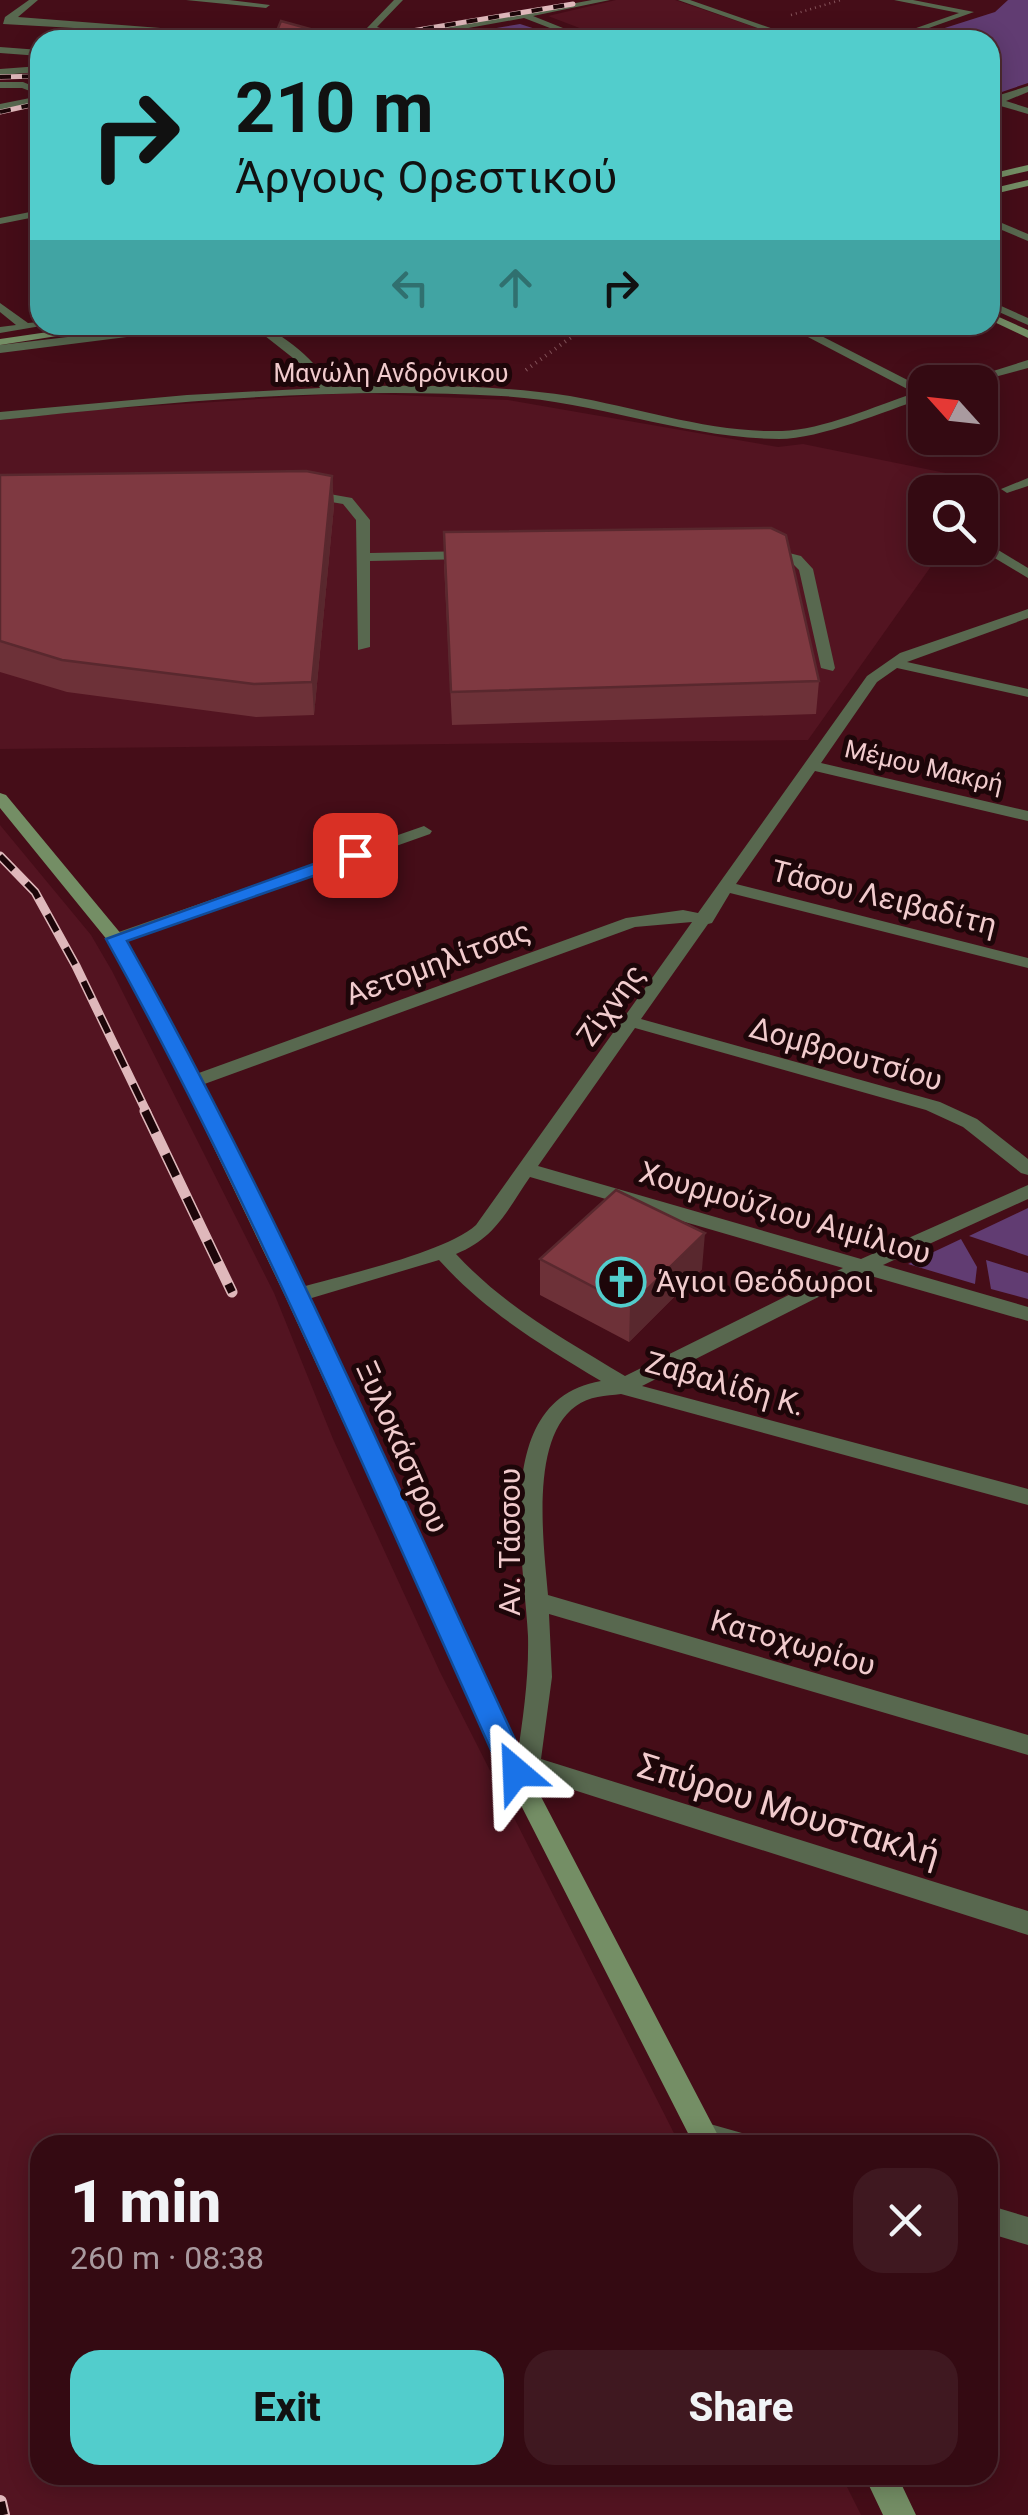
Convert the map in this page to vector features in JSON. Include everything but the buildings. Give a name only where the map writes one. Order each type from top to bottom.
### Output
[{"type":"street","points":[[4,23],[34,0]]},
{"type":"street","points":[[190,0],[269,3]]},
{"type":"street","points":[[376,30],[370,28],[399,0]]},
{"type":"street","points":[[555,0],[580,6]]},
{"type":"street","points":[[447,30],[606,0]]},
{"type":"street","points":[[682,0],[771,30]]},
{"type":"street","points":[[898,0],[970,12],[916,30]]},
{"type":"street","points":[[256,15],[269,3]]},
{"type":"street","points":[[526,16],[563,30]]},
{"type":"street","points":[[4,23],[118,30]]},
{"type":"street","points":[[239,30],[245,24]]},
{"type":"street","points":[[0,50],[30,52]]},
{"type":"street","points":[[0,72],[30,70]]},
{"type":"street","points":[[0,85],[23,85],[30,90]]},
{"type":"street","points":[[1000,99],[1028,89]]},
{"type":"street","points":[[0,107],[30,99]]},
{"type":"street","points":[[1000,104],[1028,111]]},
{"type":"street","points":[[1000,175],[1028,168]]},
{"type":"street","points":[[1000,189],[1028,182]]},
{"type":"street","points":[[0,221],[30,215]]},
{"type":"street","points":[[1000,225],[1028,238]]},
{"type":"street","points":[[0,306],[26,327]]},
{"type":"street","points":[[1000,309],[1028,322]]},
{"type":"street","points":[[1000,321],[1028,335]]},
{"type":"street","points":[[0,330],[30,326]]},
{"type":"street","points":[[0,345],[60,335]]},
{"type":"street","points":[[0,345],[99,335]]},
{"type":"street","points":[[271,335],[317,371],[328,392]]},
{"type":"street","points":[[810,335],[908,385]]},
{"type":"street","points":[[998,372],[1028,364]]},
{"type":"street","name":"Μανώλη Ανδρόνικου","points":[[0,416],[114,404],[328,392],[504,392],[780,436],[802,433],[908,399]]},
{"type":"street","points":[[1007,489],[1028,482]]},
{"type":"street","points":[[289,494],[329,495],[358,510],[363,520],[362,646]]},
{"type":"street","points":[[755,549],[796,559],[806,570],[828,668]]},
{"type":"street","points":[[363,557],[480,554]]},
{"type":"street","points":[[998,555],[1028,574]]},
{"type":"street","points":[[899,660],[1028,613]]},
{"type":"street","points":[[899,660],[1028,693]]},
{"type":"street","name":"Ζίχνης","points":[[296,1296],[444,1252],[472,1240],[483,1230],[872,678],[899,660]]},
{"type":"street","name":"Μέμου Μακρή","points":[[809,765],[1028,816]]},
{"type":"street","name":"Ξυλοκάστρου","points":[[0,798],[116,939],[192,1082],[522,1769],[704,2135]]},
{"type":"street","points":[[116,939],[424,831]]},
{"type":"street","name":"Τάσου Λειβαδίτη","points":[[727,887],[1028,963]]},
{"type":"street","name":"Αετομηλίτσας","points":[[192,1082],[632,922],[665,916],[706,918]]},
{"type":"street","name":"Δομβρουτσίου","points":[[633,1022],[934,1106],[970,1123],[1028,1169]]},
{"type":"street","name":"Χουρμούζιου Αιμίλιου","points":[[525,1169],[1028,1314]]},
{"type":"street","name":"Αν. Τάσσου","points":[[522,1769],[540,1669],[534,1508],[537,1462],[556,1413],[576,1394],[623,1386],[861,1267],[1028,1191]]},
{"type":"street","name":"Ζαβαλίδη Κ.","points":[[444,1252],[475,1287],[516,1320],[623,1386],[1028,1497]]},
{"type":"street","name":"Κατοχωρίου","points":[[540,1602],[1028,1745]]},
{"type":"street","name":"Σπύρου Μουστακλή","points":[[522,1769],[1028,1922]]},
{"type":"street","points":[[998,2221],[1028,2230]]},
{"type":"street","points":[[885,2485],[900,2515]]},
{"type":"path","points":[[504,392],[516,376],[574,335]]},
{"type":"shaded area","points":[[616,0],[675,0],[764,30],[585,30],[548,16]]},
{"type":"shaded area","points":[[1008,0],[1028,0],[1028,83],[1000,93],[1000,30],[938,30],[995,12]]},
{"type":"shaded area","points":[[520,24],[539,30],[484,30]]},
{"type":"shaded area","points":[[351,393],[508,400],[778,447],[803,444],[956,475],[908,475],[908,565],[932,565],[808,740],[0,749],[0,420],[90,410]]},
{"type":"shaded area","points":[[0,825],[91,935],[112,971],[274,1293],[333,1439],[440,1672],[675,2135],[30,2135],[30,2485],[846,2485],[861,2515],[0,2515]]},
{"type":"shaded area","points":[[1028,1208],[1028,1256],[969,1236]]},
{"type":"shaded area","points":[[961,1239],[977,1267],[975,1284],[908,1264]]},
{"type":"shaded area","points":[[986,1260],[1028,1273],[1028,1299],[991,1289]]},
{"type":"railway","points":[[418,30],[573,4]]},
{"type":"railway","points":[[0,77],[30,76]]},
{"type":"railway","points":[[0,112],[30,105]]},
{"type":"railway","points":[[0,856],[35,892],[76,966],[147,1113]]},
{"type":"railway","points":[[145,1111],[232,1292]]},
{"type":"railway","points":[[0,2502],[3,2515]]},
{"type":"place","name":"Άγιοι Θεόδωροι","points":[[621,1282]]},
{"type":"route","points":[[355,855],[116,939],[162,1021],[296,1296],[380,1486],[516,1772]]}]
